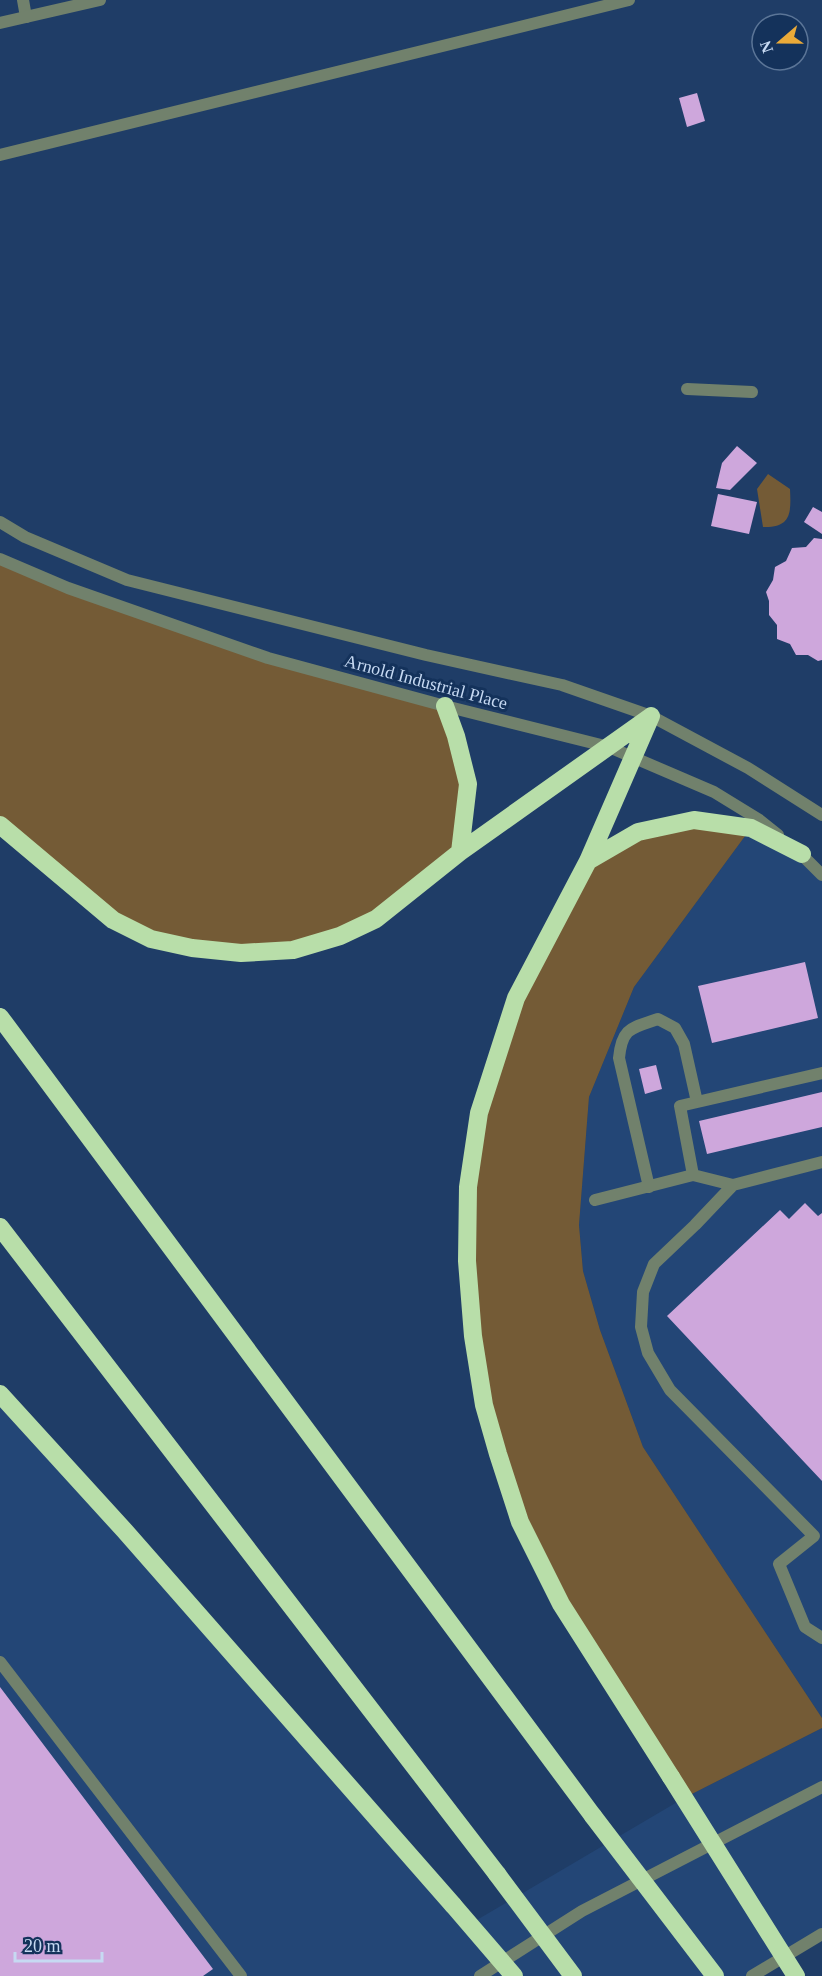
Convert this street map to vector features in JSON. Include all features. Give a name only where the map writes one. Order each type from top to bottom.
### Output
[{"type":"highway","points":[[445,706],[456,736],[468,784],[460,852]]},
{"type":"highway","points":[[0,825],[113,920],[151,939],[192,948],[241,953],[292,950],[340,936],[376,919],[460,852],[651,716]]},
{"type":"highway","points":[[651,716],[588,861],[516,998],[478,1113],[468,1198],[467,1261],[472,1336],[484,1405],[520,1522],[561,1604],[796,1976]]},
{"type":"highway","points":[[588,861],[638,832],[694,820],[751,828],[802,854]]},
{"type":"highway","points":[[0,1017],[593,1816],[715,1976]]},
{"type":"highway","points":[[0,1227],[573,1976]]},
{"type":"highway","points":[[0,1394],[124,1530],[514,1976]]},
{"type":"street","points":[[24,0],[26,17]]},
{"type":"street","points":[[0,23],[100,0]]},
{"type":"street","points":[[0,154],[629,0]]},
{"type":"street","points":[[687,389],[752,392]]},
{"type":"street","name":"Arnold Industrial Place","points":[[0,522],[25,537],[127,580],[426,655],[562,685],[651,716],[748,768],[822,815]]},
{"type":"street","name":"Arnold Industrial Place","points":[[0,559],[69,588],[268,658],[609,747],[714,792],[758,819],[802,854],[822,875]]},
{"type":"street","points":[[649,1187],[619,1058],[621,1041],[632,1028],[658,1019],[675,1028],[684,1044],[697,1102]]},
{"type":"street","points":[[693,1175],[680,1106],[822,1073]]},
{"type":"street","points":[[595,1200],[693,1175],[733,1185],[822,1162]]},
{"type":"street","points":[[733,1185],[654,1264],[643,1292],[641,1327],[648,1353],[669,1390],[818,1541],[779,1564],[805,1627],[822,1638]]},
{"type":"street","points":[[0,1662],[241,1976]]},
{"type":"street","points":[[480,1976],[582,1911],[822,1787]]},
{"type":"street","points":[[752,1976],[822,1934]]},
{"type":"shaded area","points":[[768,474],[790,489],[790,511],[788,517],[780,525],[763,527],[757,489]]},
{"type":"shaded area","points":[[0,559],[268,658],[445,706],[468,784],[460,852],[376,919],[293,950],[151,939],[0,825]]},
{"type":"shaded area","points":[[694,820],[751,828],[634,987],[589,1097],[579,1225],[583,1271],[600,1330],[643,1447],[822,1718],[822,1728],[684,1798],[561,1604],[484,1405],[468,1187],[516,998],[588,861],[638,832]]},
{"type":"shaded area","points":[[751,828],[822,875],[822,1718],[643,1447],[600,1330],[583,1271],[579,1225],[589,1097],[634,987]]},
{"type":"shaded area","points":[[0,1394],[470,1924],[684,1798],[822,1728],[822,1934],[752,1976],[0,1976]]},
{"type":"building","points":[[697,93],[705,121],[687,127],[679,98]]},
{"type":"building","points":[[737,446],[757,463],[730,490],[716,488],[722,463]]},
{"type":"building","points":[[718,494],[757,502],[749,534],[711,526]]},
{"type":"building","points":[[813,507],[822,512],[822,534],[804,522]]},
{"type":"building","points":[[814,538],[822,539],[822,660],[818,661],[808,655],[796,655],[790,644],[777,639],[777,625],[769,615],[769,601],[766,592],[773,580],[775,567],[786,561],[792,548],[806,547]]},
{"type":"building","points":[[805,962],[818,1018],[712,1043],[698,986]]},
{"type":"building","points":[[656,1065],[662,1089],[645,1094],[639,1069]]},
{"type":"building","points":[[822,1092],[822,1127],[707,1154],[699,1121]]},
{"type":"building","points":[[805,1203],[818,1216],[822,1213],[822,1481],[667,1316],[780,1210],[789,1219]]},
{"type":"building","points":[[0,1687],[213,1969],[203,1976],[0,1976]]}]
